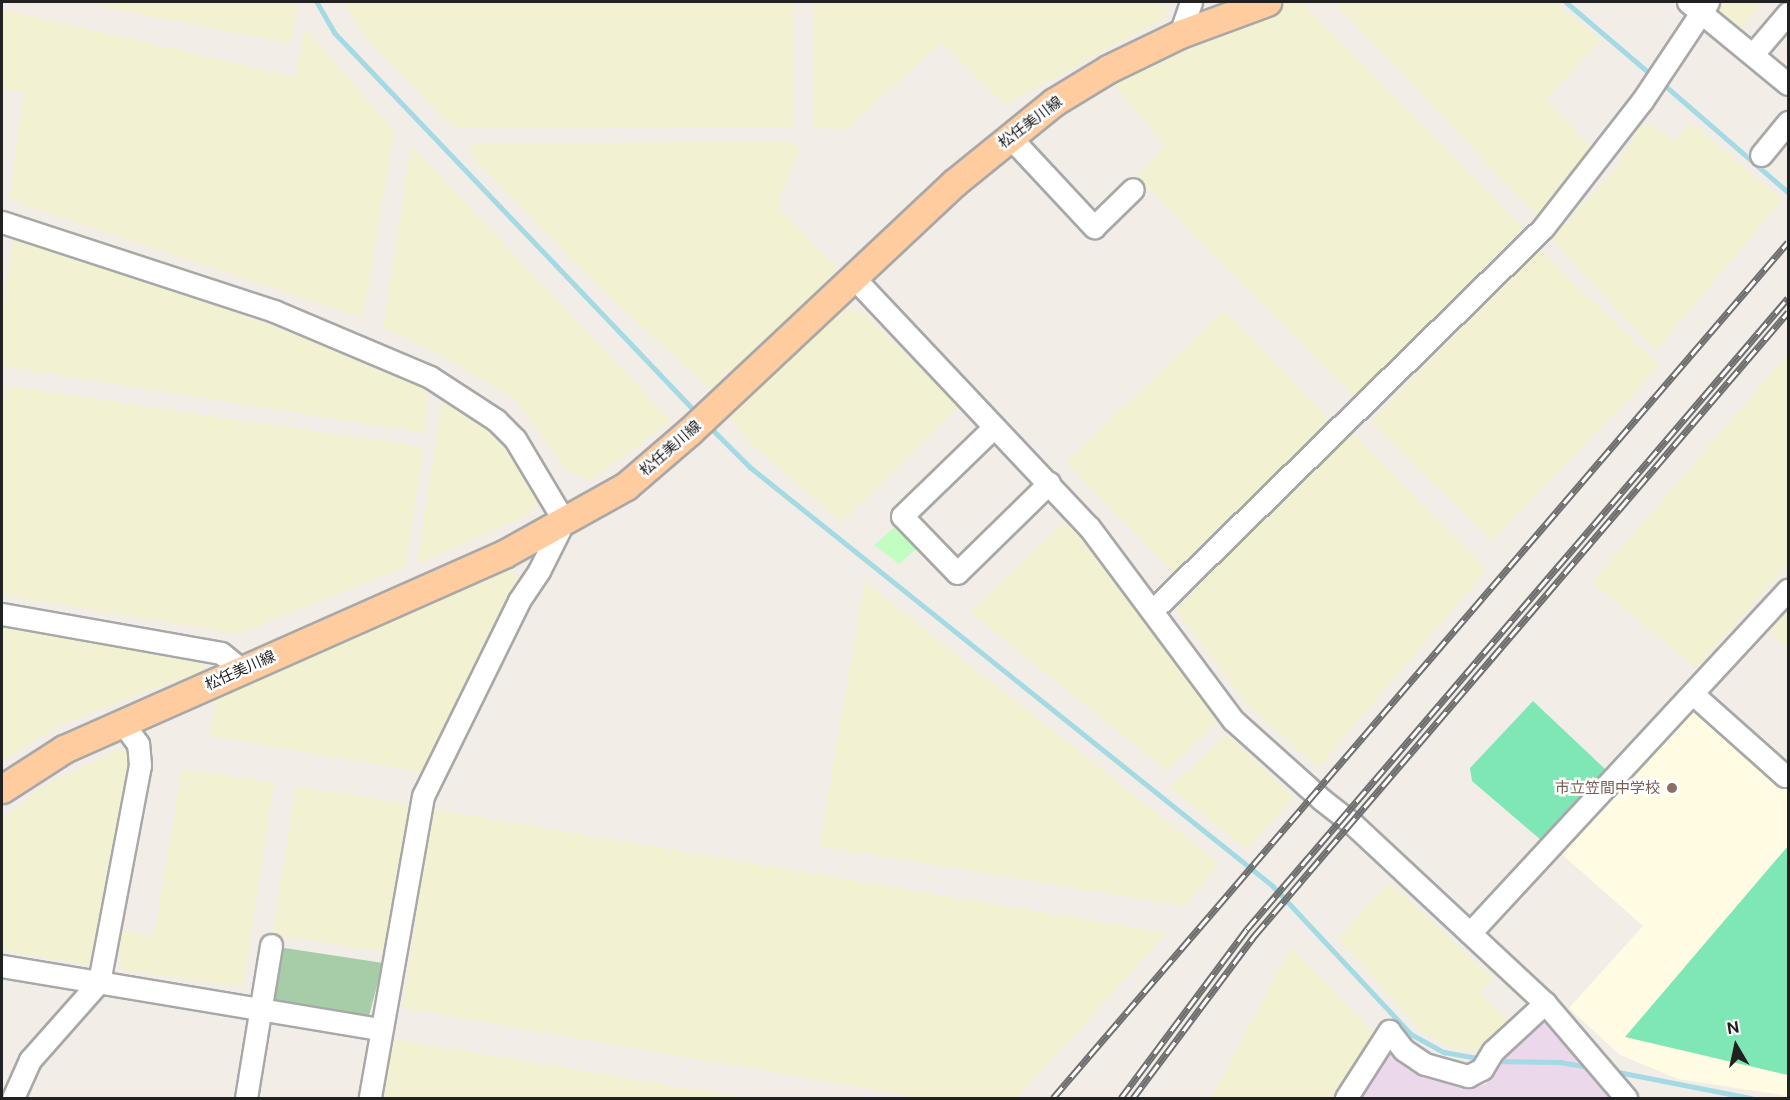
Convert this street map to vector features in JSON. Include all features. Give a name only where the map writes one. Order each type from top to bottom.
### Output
[{"type":"main road","name":"松任美川線","points":[[2,789],[64,749],[504,554],[626,486],[703,419],[855,279],[954,183],[1054,102],[1108,69],[1180,34],[1267,2]]},
{"type":"street","points":[[1180,34],[1191,2]]},
{"type":"street","points":[[1152,611],[1543,228],[1642,101],[1699,5],[1788,84]]},
{"type":"street","points":[[1753,54],[1788,12]]},
{"type":"street","points":[[1761,155],[1788,122]]},
{"type":"street","points":[[1010,136],[1094,227],[1133,189]]},
{"type":"street","points":[[2,226],[273,311],[430,377],[496,420],[515,439],[564,521],[539,571],[519,602],[423,796],[380,1029],[370,1098]]},
{"type":"street","points":[[855,279],[1089,527],[1233,720],[1321,799],[1353,824],[1545,1003],[1626,1098]]},
{"type":"street","points":[[994,427],[902,516],[957,573],[1049,483]]},
{"type":"street","points":[[1470,933],[1788,590]]},
{"type":"street","points":[[2,614],[221,652],[241,669]]},
{"type":"street","points":[[1693,694],[1785,776],[1788,774]]},
{"type":"street","points":[[13,1098],[30,1060],[99,982],[140,765],[138,744],[123,723]]},
{"type":"street","points":[[246,1098],[271,945]]},
{"type":"street","points":[[2,966],[380,1029]]},
{"type":"street","points":[[1346,1098],[1389,1031],[1404,1050],[1425,1064],[1468,1076],[1482,1069],[1493,1051],[1545,1003]]},
{"type":"street","points":[[2,1097],[6,1098]]},
{"type":"shaded area","points":[[1691,705],[1788,779],[1788,1096],[1678,1079],[1620,1055],[1569,1008],[1643,926],[1557,850]]},
{"type":"shaded area","points":[[1547,1021],[1610,1098],[1357,1098],[1388,1047],[1445,1082],[1486,1085],[1504,1052],[1537,1023]]},
{"type":"green space","points":[[80,2],[297,2],[298,3],[291,44]]},
{"type":"green space","points":[[343,2],[793,2],[794,127],[452,127],[365,37]]},
{"type":"green space","points":[[813,2],[1153,2],[1153,4],[1169,7],[1165,18],[1005,105],[942,42],[846,129],[814,128]]},
{"type":"green space","points":[[1291,2],[1302,2],[1527,232],[1355,398],[1136,176],[1165,146],[1113,84],[1139,62]]},
{"type":"green space","points":[[1334,2],[1553,2],[1602,40],[1545,99],[1598,155],[1538,217]]},
{"type":"green space","points":[[1716,2],[1754,2],[1760,7],[1737,33],[1715,14]]},
{"type":"green space","points":[[2,9],[295,77],[305,28],[394,131],[363,318],[9,200],[24,93],[2,88]]},
{"type":"green space","points":[[1691,122],[1782,200],[1656,351],[1550,238],[1613,173],[1640,126],[1651,124],[1674,140]]},
{"type":"green space","points":[[790,141],[801,148],[778,200],[781,210],[836,267],[836,275],[710,389],[603,291],[469,153],[471,144]]},
{"type":"green space","points":[[411,145],[671,421],[590,481],[566,470],[516,400],[440,355],[383,328]]},
{"type":"green space","points":[[14,239],[190,296],[311,340],[427,390],[425,433],[2,366],[2,306]]},
{"type":"green space","points":[[1538,248],[1660,366],[1492,540],[1370,422]]},
{"type":"green space","points":[[833,308],[862,312],[958,407],[841,522],[750,443],[725,413]]},
{"type":"green space","points":[[1224,310],[1332,422],[1175,574],[1066,462]]},
{"type":"green space","points":[[1788,354],[1788,564],[1696,668],[1592,582]]},
{"type":"green space","points":[[2,385],[423,447],[406,567],[238,634],[2,595]]},
{"type":"green space","points":[[442,399],[458,405],[498,436],[539,501],[529,514],[417,564]]},
{"type":"green space","points":[[1351,431],[1486,570],[1318,768],[1248,705],[1176,609]]},
{"type":"green space","points":[[1066,520],[1219,720],[1167,771],[970,612]]},
{"type":"green space","points":[[899,523],[920,546],[899,564],[874,545]]},
{"type":"green space","points":[[506,564],[522,581],[421,772],[210,736],[217,696]]},
{"type":"green space","points":[[865,581],[1219,863],[1186,906],[819,846]]},
{"type":"green space","points":[[1788,597],[1788,649],[1764,625]]},
{"type":"green space","points":[[2,622],[202,654],[204,670],[61,724],[2,762]]},
{"type":"green space","points":[[1533,701],[1605,769],[1541,840],[1472,781],[1470,768]]},
{"type":"green space","points":[[1227,734],[1293,797],[1247,850],[1170,788]]},
{"type":"green space","points":[[119,749],[133,752],[92,966],[2,950],[2,819],[41,787]]},
{"type":"green space","points":[[182,769],[274,783],[243,987],[123,970],[119,960],[118,930],[154,936]]},
{"type":"green space","points":[[296,786],[411,804],[387,952],[273,934]]},
{"type":"green space","points":[[431,809],[1167,933],[1017,1098],[923,1098],[403,1008]]},
{"type":"green space","points":[[1788,846],[1788,1075],[1625,1037]]},
{"type":"green space","points":[[1389,882],[1493,978],[1480,992],[1510,1024],[1482,1052],[1451,1048],[1420,1031],[1338,938]]},
{"type":"green space","points":[[278,947],[383,963],[369,1016],[363,1018],[274,1003],[269,999]]},
{"type":"green space","points":[[1291,947],[1376,1035],[1340,1098],[1211,1098]]},
{"type":"green space","points":[[393,1039],[744,1098],[384,1098]]},
{"type":"waterway","points":[[317,2],[334,32],[696,412]]},
{"type":"waterway","points":[[1566,2],[1653,76]]},
{"type":"waterway","points":[[1661,82],[1788,192]]},
{"type":"waterway","points":[[708,425],[750,467],[1273,886],[1411,1034],[1444,1052],[1482,1059]]},
{"type":"waterway","points":[[1493,1061],[1560,1062],[1589,1067]]},
{"type":"waterway","points":[[1613,1071],[1751,1098]]},
{"type":"railway","points":[[1053,1098],[1788,242]]},
{"type":"railway","points":[[1121,1098],[1247,929],[1788,298]]},
{"type":"railway","points":[[1133,1098],[1255,935],[1788,312]]},
{"type":"place","name":"市立笠間中学校","points":[[1672,788]]}]
